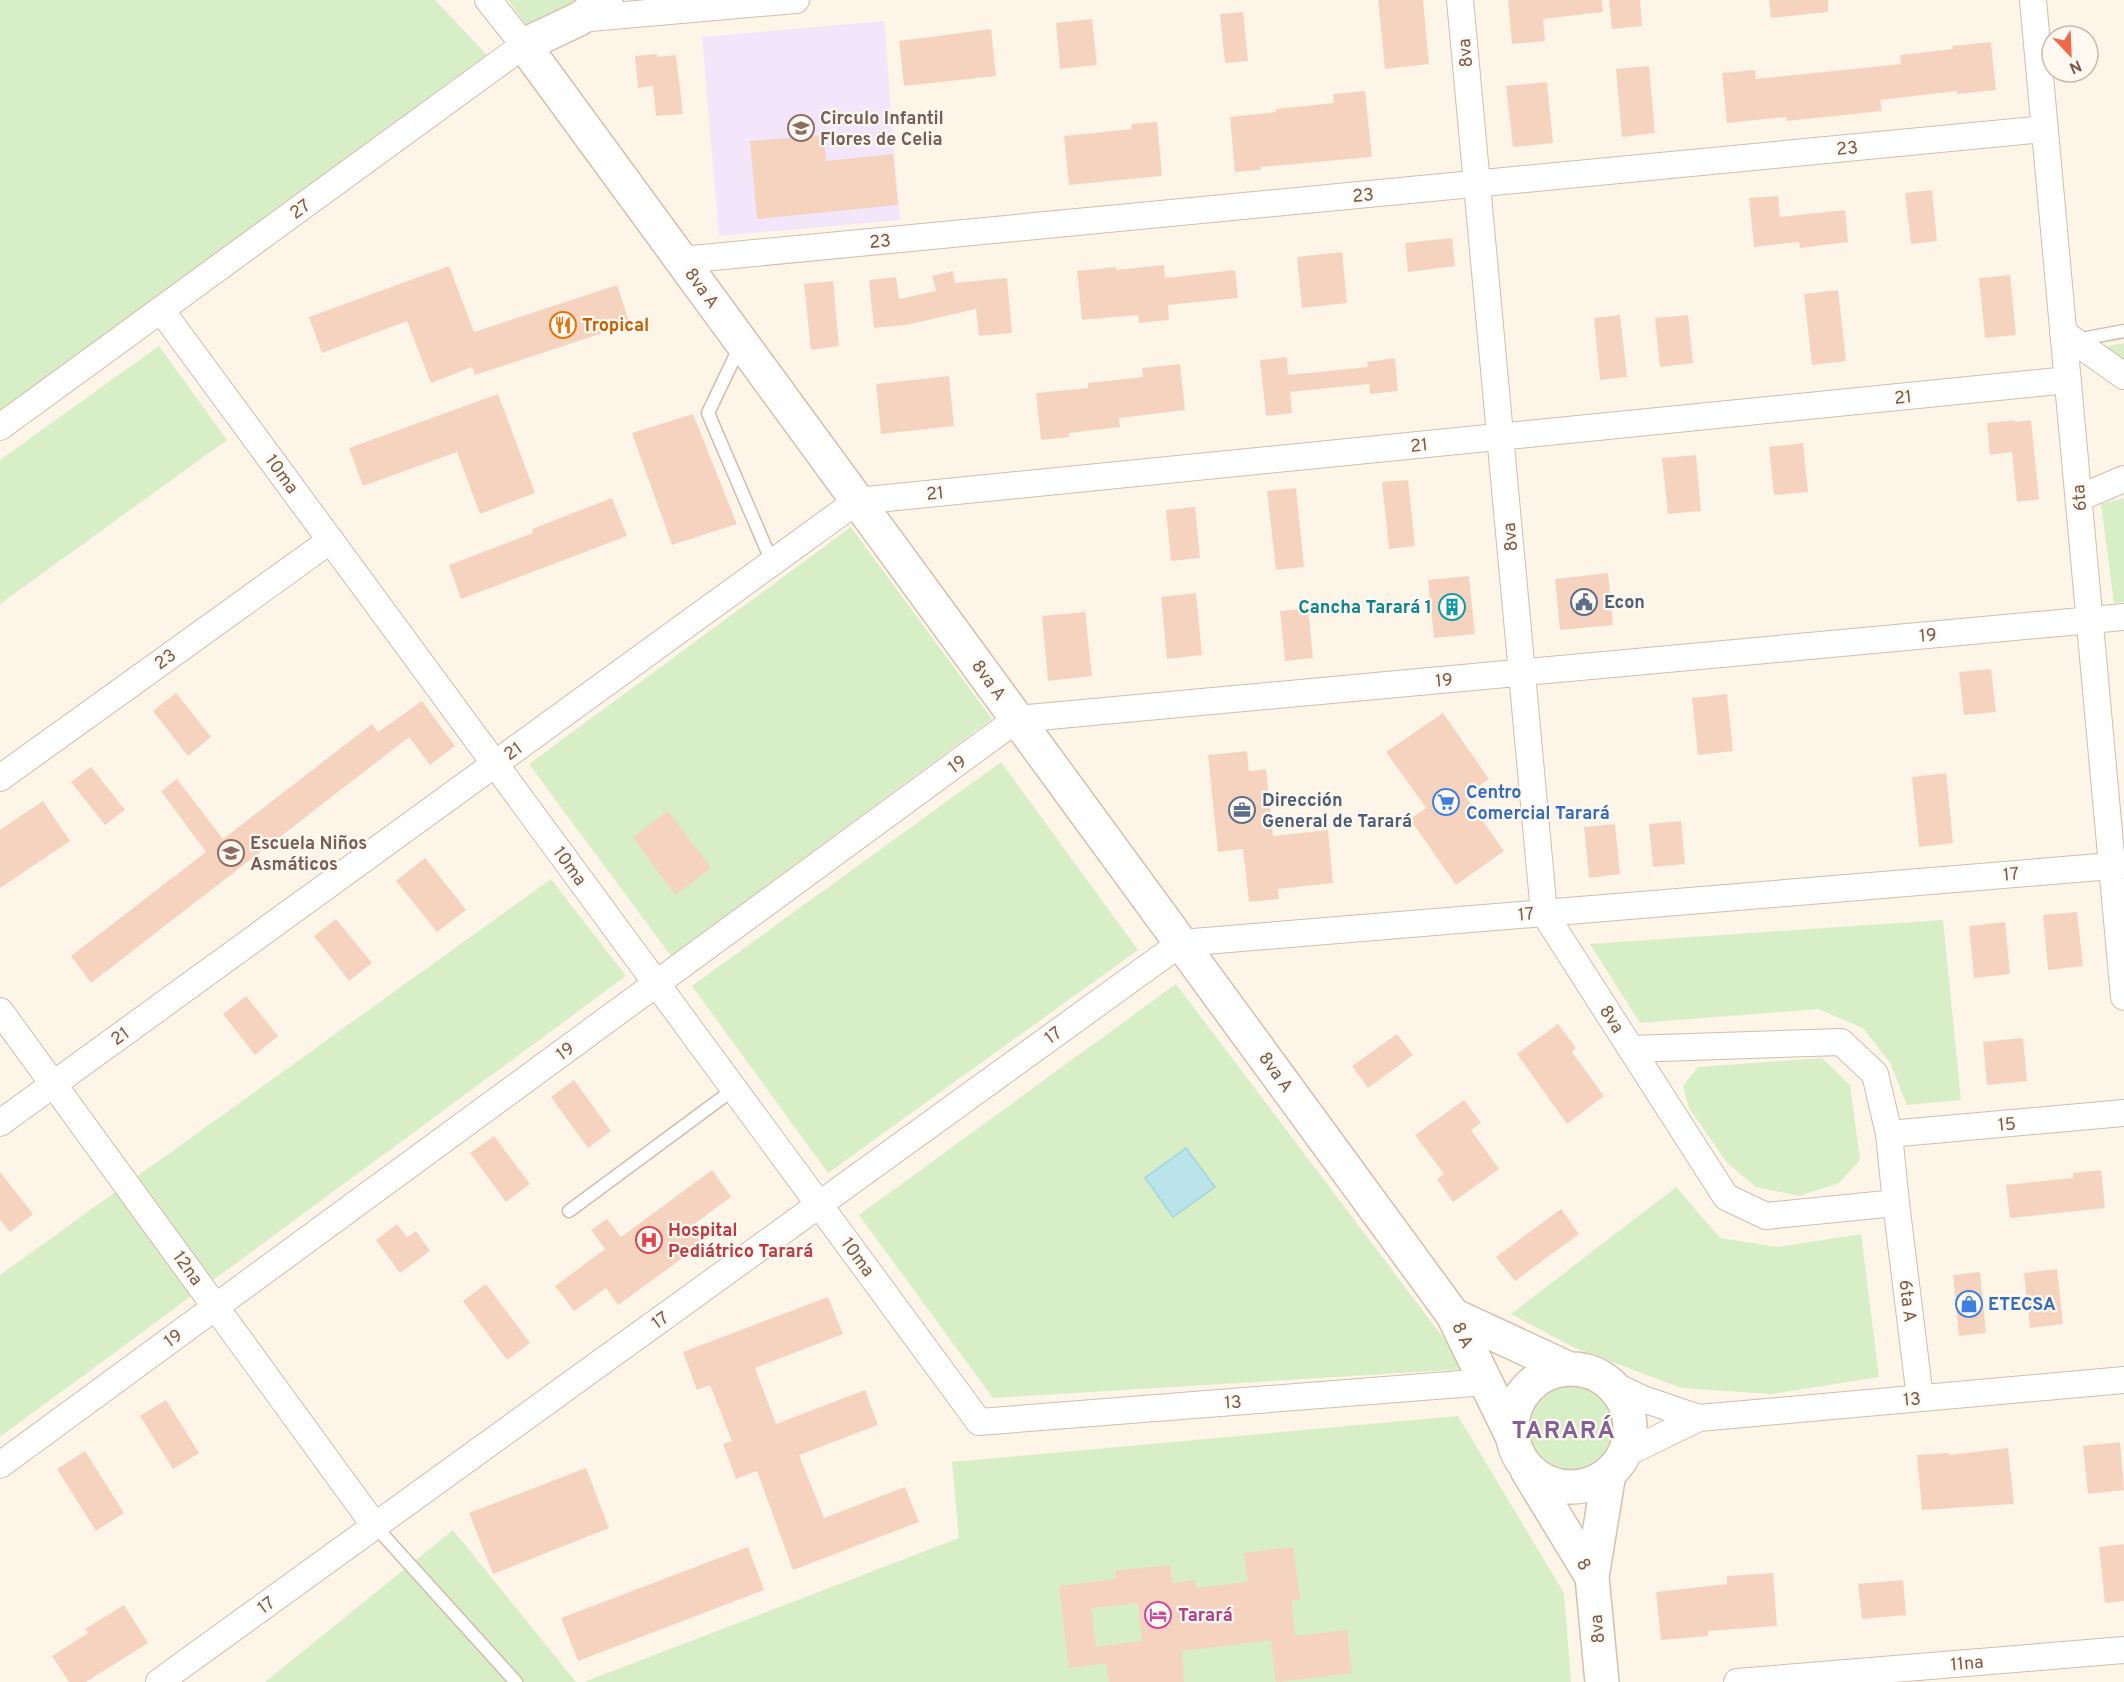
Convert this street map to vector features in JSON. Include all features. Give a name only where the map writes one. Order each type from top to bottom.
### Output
[{"type":"street","points":[[488,0],[524,45]]},
{"type":"street","name":"27","points":[[0,427],[524,45],[579,19],[606,0]]},
{"type":"street","points":[[579,19],[796,0]]},
{"type":"street","name":"8va","points":[[1460,0],[1544,913],[1726,1197],[1766,1216],[1896,1203]]},
{"type":"street","name":"6ta","points":[[2034,0],[2045,129],[2069,337],[2068,380],[2090,620],[2118,865],[2124,997]]},
{"type":"street","name":"8va A","points":[[524,45],[1453,1315]]},
{"type":"street","name":"23","points":[[682,260],[2045,129]]},
{"type":"street","name":"10ma","points":[[161,310],[979,1422]]},
{"type":"street","points":[[2069,337],[2124,376]]},
{"type":"street","name":"21","points":[[0,1123],[858,501],[2068,380]]},
{"type":"street","points":[[2079,498],[2124,479]]},
{"type":"street","name":"23","points":[[0,778],[331,540]]},
{"type":"street","name":"19","points":[[0,1465],[1017,719],[2124,617]]},
{"type":"street","name":"17","points":[[159,1682],[1181,943],[2118,865]]},
{"type":"street","name":"12na","points":[[0,1011],[375,1526]]},
{"type":"street","name":"6ta A","points":[[1631,1049],[1841,1042],[1875,1074],[1889,1134],[1920,1398]]},
{"type":"street","name":"15","points":[[1889,1134],[2124,1113]]},
{"type":"street","name":"8 A","points":[[1453,1315],[1568,1368]]},
{"type":"street","name":"8 A","points":[[1453,1315],[1517,1449]]},
{"type":"street","points":[[1568,1368],[1600,1375],[1613,1385],[1624,1400],[1630,1417],[1630,1436],[1617,1464],[1592,1483],[1573,1487],[1553,1484],[1536,1475],[1517,1449],[1513,1418],[1519,1400],[1532,1384],[1548,1373],[1568,1368]]},
{"type":"street","name":"13","points":[[1613,1385],[1643,1399],[1699,1418],[2124,1380]]},
{"type":"street","name":"13","points":[[979,1422],[1486,1382]]},
{"type":"street","name":"13","points":[[1617,1464],[1699,1418]]},
{"type":"street","name":"8","points":[[1517,1449],[1592,1577]]},
{"type":"street","name":"8","points":[[1592,1577],[1617,1464]]},
{"type":"street","name":"8va","points":[[1592,1577],[1602,1682]]},
{"type":"street","name":"11na","points":[[1737,1682],[2124,1650]]},
{"type":"lane","points":[[2069,337],[2124,331]]},
{"type":"lane","points":[[742,342],[708,413],[772,562]]},
{"type":"lane","points":[[569,1211],[734,1089]]},
{"type":"lane","points":[[375,1526],[516,1682]]},
{"type":"shaded area","name":"Circulo Infantil Flores de Celia","points":[[884,21],[900,220],[719,236],[702,37]]},
{"type":"green space","points":[[0,0],[435,0],[488,56],[419,111],[0,410]]},
{"type":"green space","points":[[508,0],[576,0],[531,32]]},
{"type":"green space","points":[[2124,343],[2124,363],[2104,347]]},
{"type":"green space","points":[[159,346],[227,440],[0,604],[0,460]]},
{"type":"green space","points":[[2124,498],[2124,602],[2114,603],[2101,504]]},
{"type":"green space","points":[[851,527],[992,719],[671,956],[529,764]]},
{"type":"green space","points":[[1001,762],[1138,950],[828,1173],[692,986]]},
{"type":"green space","points":[[551,879],[626,976],[0,1437],[0,1275]]},
{"type":"green space","points":[[1943,920],[1961,1100],[1907,1105],[1890,1063],[1863,1028],[1818,1009],[1640,1023],[1590,944]]},
{"type":"green space","points":[[1176,984],[1467,1369],[993,1398],[859,1215]]},
{"type":"green space","points":[[1822,1058],[1850,1085],[1860,1160],[1839,1183],[1799,1196],[1756,1187],[1727,1163],[1689,1108],[1683,1086],[1698,1067]]},
{"type":"green space","points":[[1676,1187],[1720,1238],[1778,1247],[1861,1234],[1879,1377],[1772,1394],[1681,1388],[1573,1347],[1511,1314]]},
{"type":"green space","points":[[1570,1386],[1587,1389],[1601,1398],[1610,1412],[1613,1429],[1610,1446],[1601,1460],[1587,1469],[1570,1472],[1553,1469],[1539,1460],[1530,1446],[1527,1429],[1530,1412],[1539,1398],[1553,1389]]},
{"type":"green space","points":[[1458,1416],[1564,1593],[1571,1682],[584,1682],[959,1538],[952,1462]]},
{"type":"green space","points":[[453,1530],[576,1682],[265,1682]]},
{"type":"water","points":[[1186,1148],[1215,1187],[1173,1217],[1145,1178]]},
{"type":"building","points":[[1378,0],[1423,0],[1429,64],[1385,69]]},
{"type":"building","points":[[1508,0],[1602,0],[1603,12],[1543,19],[1545,41],[1512,44]]},
{"type":"building","points":[[1609,0],[1640,0],[1642,26],[1612,29]]},
{"type":"building","points":[[1769,0],[1828,0],[1828,12],[1771,18]]},
{"type":"building","points":[[1243,12],[1248,61],[1225,63],[1220,14]]},
{"type":"building","points":[[1092,19],[1097,65],[1060,69],[1056,23]]},
{"type":"building","points":[[991,29],[996,76],[904,86],[899,41]]},
{"type":"building","points":[[1991,42],[1996,90],[1957,94],[1957,91],[1880,100],[1882,111],[1787,121],[1786,117],[1727,123],[1722,73],[1755,70],[1756,79],[1901,64],[1900,55]]},
{"type":"building","points":[[657,54],[657,57],[676,55],[683,114],[656,116],[653,86],[638,88],[635,56]]},
{"type":"building","points":[[1649,66],[1655,133],[1622,137],[1616,69]]},
{"type":"building","points":[[1547,82],[1553,143],[1513,147],[1506,86]]},
{"type":"building","points":[[1365,91],[1372,157],[1261,167],[1261,170],[1235,172],[1230,117],[1334,103],[1333,94]]},
{"type":"building","points":[[1157,122],[1162,176],[1069,185],[1064,136],[1132,129],[1131,124]]},
{"type":"building","points":[[824,135],[826,161],[893,154],[898,205],[757,219],[750,141]]},
{"type":"building","points":[[1932,190],[1937,241],[1911,244],[1905,193]]},
{"type":"building","points":[[1778,196],[1780,217],[1845,210],[1848,242],[1800,248],[1799,242],[1754,247],[1749,198]]},
{"type":"building","points":[[1452,238],[1455,266],[1408,272],[1405,243]]},
{"type":"building","points":[[1342,252],[1347,303],[1302,308],[1297,257]]},
{"type":"building","points":[[1164,265],[1165,278],[1235,270],[1238,298],[1168,305],[1169,320],[1139,323],[1138,315],[1082,320],[1077,271]]},
{"type":"building","points":[[449,266],[474,332],[617,285],[630,324],[475,375],[472,367],[431,383],[407,321],[322,353],[309,317]]},
{"type":"building","points":[[953,271],[955,283],[1007,278],[1012,333],[979,336],[976,309],[906,325],[874,328],[869,280],[896,277],[899,299],[936,291],[932,276]]},
{"type":"building","points":[[2010,275],[2016,335],[1985,338],[1979,278]]},
{"type":"building","points":[[833,281],[839,346],[811,350],[804,284]]},
{"type":"building","points":[[1838,290],[1846,361],[1812,365],[1804,294]]},
{"type":"building","points":[[1620,315],[1627,377],[1600,380],[1594,318]]},
{"type":"building","points":[[1688,315],[1693,363],[1660,367],[1655,318]]},
{"type":"building","points":[[1287,357],[1288,375],[1368,367],[1367,362],[1395,358],[1398,391],[1370,394],[1369,384],[1290,392],[1292,413],[1266,416],[1260,360]]},
{"type":"building","points":[[1180,364],[1185,410],[1119,418],[1120,427],[1069,433],[1069,437],[1041,440],[1036,393],[1088,388],[1088,383],[1143,377],[1142,368]]},
{"type":"building","points":[[949,376],[954,426],[881,434],[876,384]]},
{"type":"building","points":[[498,394],[535,493],[480,514],[457,452],[363,486],[349,448]]},
{"type":"building","points":[[693,414],[737,524],[672,545],[632,433]]},
{"type":"building","points":[[2015,420],[2015,422],[2031,420],[2039,499],[2017,502],[2012,452],[1990,455],[1987,423]]},
{"type":"building","points":[[1803,443],[1808,492],[1774,495],[1769,447]]},
{"type":"building","points":[[1696,455],[1701,511],[1668,514],[1662,458]]},
{"type":"building","points":[[1408,480],[1415,546],[1389,549],[1382,482]]},
{"type":"building","points":[[1296,488],[1304,567],[1276,570],[1267,491]]},
{"type":"building","points":[[612,498],[627,536],[461,599],[449,565],[533,533],[532,529]]},
{"type":"building","points":[[1195,507],[1200,558],[1171,561],[1166,510]]},
{"type":"building","name":"Econ","points":[[1608,573],[1613,625],[1560,630],[1555,579]]},
{"type":"building","name":"Cancha Tarará 1","points":[[1469,576],[1475,634],[1434,638],[1428,580]]},
{"type":"building","points":[[1196,593],[1202,655],[1167,659],[1161,597]]},
{"type":"building","points":[[1308,608],[1313,658],[1285,661],[1280,611]]},
{"type":"building","points":[[1085,612],[1092,676],[1048,681],[1042,616]]},
{"type":"building","points":[[1991,669],[1996,712],[1964,715],[1959,672]]},
{"type":"building","points":[[176,693],[211,737],[188,756],[153,711]]},
{"type":"building","points":[[1727,694],[1733,751],[1698,755],[1692,698]]},
{"type":"building","name":"Escuela Niños Asmáticos","points":[[422,701],[455,746],[430,765],[409,737],[91,983],[71,956],[206,852],[161,791],[177,779],[223,839],[372,724],[378,732]]},
{"type":"building","name":"Centro Comercial Tarará","points":[[1443,713],[1489,779],[1465,796],[1504,851],[1456,885],[1410,819],[1426,808],[1386,752]]},
{"type":"building","name":"Dirección General de Tarará","points":[[1247,751],[1249,771],[1266,769],[1273,836],[1328,830],[1333,883],[1278,889],[1279,899],[1249,902],[1243,849],[1218,852],[1208,755]]},
{"type":"building","points":[[91,767],[125,810],[105,825],[71,782]]},
{"type":"building","points":[[1946,773],[1953,843],[1919,847],[1912,777]]},
{"type":"building","points":[[43,801],[70,841],[0,888],[0,830]]},
{"type":"building","points":[[668,811],[711,868],[675,895],[633,837]]},
{"type":"building","points":[[1681,821],[1685,864],[1653,867],[1649,824]]},
{"type":"building","points":[[1615,824],[1620,874],[1589,878],[1584,827]]},
{"type":"building","points":[[425,858],[466,910],[437,932],[396,881]]},
{"type":"building","points":[[2077,912],[2083,966],[2048,970],[2043,915]]},
{"type":"building","points":[[336,919],[372,963],[349,981],[314,936]]},
{"type":"building","points":[[2005,922],[2010,974],[1974,978],[1969,926]]},
{"type":"building","points":[[246,996],[278,1036],[255,1055],[223,1014]]},
{"type":"building","points":[[1558,1024],[1576,1048],[1572,1052],[1604,1096],[1567,1124],[1517,1054]]},
{"type":"building","points":[[1397,1034],[1413,1055],[1368,1088],[1352,1066]]},
{"type":"building","points":[[2023,1038],[2027,1081],[1987,1085],[1983,1042]]},
{"type":"building","points":[[574,1080],[611,1131],[588,1148],[551,1097]]},
{"type":"building","points":[[1464,1100],[1481,1123],[1471,1130],[1499,1169],[1453,1202],[1437,1179],[1444,1174],[1415,1135]]},
{"type":"building","points":[[494,1136],[530,1184],[506,1202],[470,1153]]},
{"type":"building","name":"Hospital Pediátrico Tarará","points":[[712,1170],[731,1197],[690,1227],[702,1244],[618,1305],[606,1288],[574,1311],[555,1286],[605,1249],[591,1230],[607,1219],[621,1237]]},
{"type":"building","points":[[2101,1170],[2105,1208],[2010,1218],[2006,1185],[2073,1178],[2073,1173]]},
{"type":"building","points":[[0,1172],[33,1214],[10,1232],[0,1220]]},
{"type":"building","points":[[1561,1209],[1579,1234],[1515,1281],[1496,1257]]},
{"type":"building","points":[[397,1224],[407,1237],[416,1231],[430,1251],[400,1273],[376,1240]]},
{"type":"building","points":[[2057,1269],[2063,1324],[2030,1328],[2024,1273]]},
{"type":"building","name":"ETECSA","points":[[1980,1272],[1986,1333],[1959,1336],[1953,1275]]},
{"type":"building","points":[[486,1284],[530,1343],[507,1360],[463,1301]]},
{"type":"building","points":[[828,1297],[843,1334],[755,1368],[776,1424],[865,1390],[878,1425],[799,1455],[824,1518],[905,1487],[919,1522],[793,1570],[757,1471],[736,1479],[723,1444],[732,1441],[710,1385],[697,1390],[683,1352]]},
{"type":"building","points":[[166,1400],[199,1453],[173,1469],[140,1416]]},
{"type":"building","points":[[2120,1442],[2124,1490],[2088,1494],[2083,1446]]},
{"type":"building","points":[[2008,1448],[2014,1504],[1922,1510],[1917,1455],[1949,1453],[1949,1455]]},
{"type":"building","points":[[85,1451],[124,1513],[96,1531],[57,1469]]},
{"type":"building","points":[[586,1468],[609,1528],[493,1574],[469,1513]]},
{"type":"building","points":[[2124,1544],[2124,1601],[2105,1603],[2099,1547]]},
{"type":"building","points":[[748,1547],[764,1590],[578,1661],[561,1618]]},
{"type":"building","name":"Tarará","points":[[1293,1547],[1300,1600],[1291,1601],[1295,1636],[1347,1630],[1352,1673],[1276,1682],[1271,1640],[1182,1651],[1184,1682],[1109,1682],[1106,1663],[1069,1668],[1059,1586],[1116,1579],[1115,1571],[1170,1565],[1172,1583],[1195,1580],[1196,1588],[1248,1582],[1244,1553]],"holes":[[[1138,1603],[1142,1641],[1096,1647],[1091,1608]]]},
{"type":"building","points":[[1773,1573],[1777,1626],[1708,1631],[1708,1636],[1661,1640],[1656,1592],[1727,1584],[1727,1576]]},
{"type":"building","points":[[1903,1580],[1906,1615],[1862,1619],[1858,1584]]},
{"type":"building","points":[[124,1605],[148,1643],[86,1682],[69,1682],[52,1656],[88,1633],[85,1629]]},
{"type":"place","name":"Circulo Infantil Flores de Celia","points":[[801,128]]},
{"type":"place","name":"Tropical","points":[[563,325]]},
{"type":"place","name":"Econ","points":[[1584,602]]},
{"type":"place","name":"Cancha Tarará 1","points":[[1452,607]]},
{"type":"place","name":"Centro Comercial Tarará","points":[[1446,802]]},
{"type":"place","name":"Dirección General de Tarará","points":[[1242,810]]},
{"type":"place","name":"Escuela Niños Asmáticos","points":[[231,853]]},
{"type":"place","name":"Hospital Pediátrico Tarará","points":[[649,1240]]},
{"type":"place","name":"ETECSA","points":[[1969,1304]]},
{"type":"place","name":"Tarará","points":[[1158,1615]]},
{"type":"district","name":"TARARÁ","points":[[1564,1430]]}]
